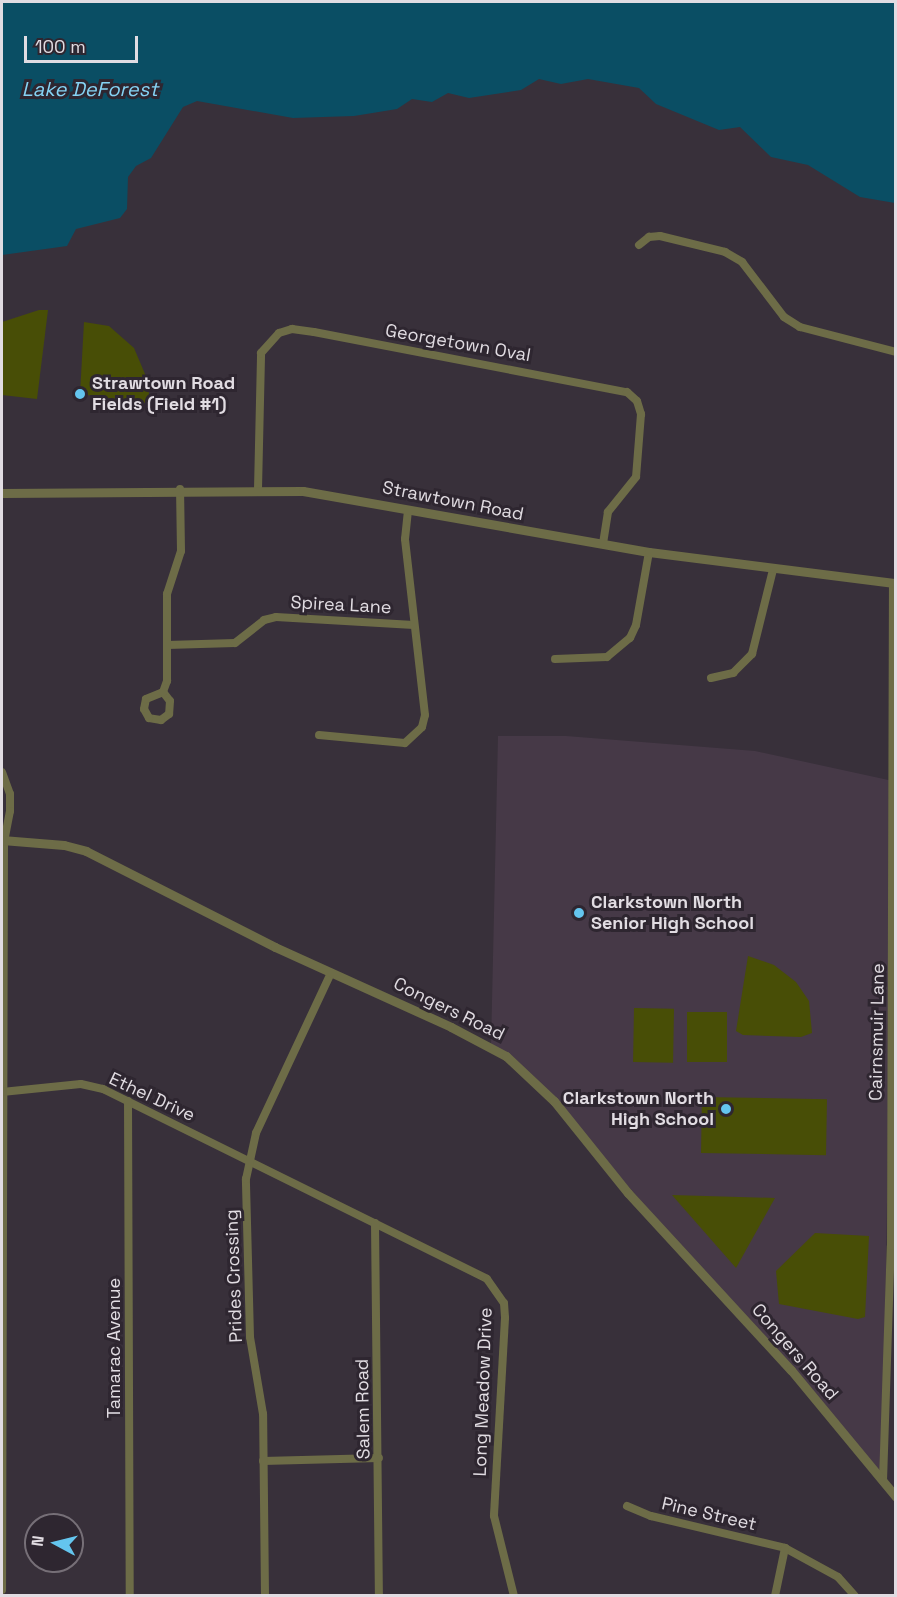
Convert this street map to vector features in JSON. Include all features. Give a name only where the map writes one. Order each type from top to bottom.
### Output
[{"type":"street","points":[[639,245],[649,237],[660,236],[724,252],[742,262],[784,317],[800,327],[896,352]]},
{"type":"street","name":"Georgetown Oval","points":[[258,489],[261,353],[279,333],[292,329],[314,332],[627,392],[637,401],[641,414],[636,477],[608,512],[603,544]]},
{"type":"street","points":[[163,692],[167,645],[168,580],[181,551],[180,489]]},
{"type":"street","name":"Strawtown Road","points":[[2,493],[258,489],[342,495],[408,510],[649,552],[773,570],[894,583]]},
{"type":"street","points":[[319,735],[390,744],[405,743],[416,736],[425,715],[405,539],[408,510]]},
{"type":"street","points":[[555,658],[607,657],[630,638],[636,626],[649,552]]},
{"type":"street","points":[[711,678],[733,673],[752,654],[773,570]]},
{"type":"street","name":"Cairnsmuir Lane","points":[[883,1481],[893,1246],[894,583]]},
{"type":"street","name":"Spirea Lane","points":[[167,645],[235,643],[264,620],[276,617],[414,625]]},
{"type":"street","points":[[2,772],[9,794],[3,841],[2,1590]]},
{"type":"street","name":"Congers Road","points":[[3,841],[46,843],[86,851],[331,972],[473,1037],[527,1072],[628,1193],[797,1378],[896,1497]]},
{"type":"street","name":"Prides Crossing","points":[[265,1596],[260,1389],[250,1337],[248,1160],[256,1133],[331,972]]},
{"type":"street","name":"Ethel Drive","points":[[3,1092],[81,1084],[128,1101],[248,1160]]},
{"type":"street","name":"Tamarac Avenue","points":[[128,1101],[130,1596]]},
{"type":"street","name":"Long Meadow Drive","points":[[248,1160],[480,1275],[497,1289],[504,1302],[494,1516],[514,1596]]},
{"type":"street","name":"Salem Road","points":[[375,1223],[379,1596]]},
{"type":"street","points":[[263,1461],[379,1458]]},
{"type":"street","name":"Pine Street","points":[[627,1506],[651,1516],[785,1548],[838,1577],[855,1596]]},
{"type":"street","points":[[775,1596],[785,1548]]},
{"type":"shaded area","name":"Clarkstown North High School","points":[[498,736],[566,736],[755,751],[893,781],[883,1481],[544,1089],[491,1046]]},
{"type":"green space","points":[[39,310],[48,310],[37,399],[2,395],[2,322]]},
{"type":"green space","points":[[84,322],[109,326],[134,348],[145,374],[151,404],[80,394]]},
{"type":"green space","points":[[748,956],[774,965],[796,982],[809,1001],[812,1033],[801,1037],[743,1035],[736,1031]]},
{"type":"green space","points":[[634,1008],[674,1009],[673,1063],[633,1062]]},
{"type":"green space","points":[[687,1012],[727,1012],[727,1062],[687,1062]]},
{"type":"green space","points":[[702,1097],[827,1099],[826,1155],[701,1153]]},
{"type":"green space","points":[[672,1195],[775,1198],[736,1268]]},
{"type":"green space","points":[[815,1233],[869,1236],[865,1317],[858,1319],[779,1304],[776,1271]]},
{"type":"water","name":"Lake DeForest","points":[[2,2],[895,2],[895,203],[860,197],[808,165],[771,157],[740,127],[719,130],[656,104],[639,88],[588,79],[561,84],[539,79],[521,90],[469,98],[448,93],[432,102],[412,99],[397,109],[354,116],[293,118],[197,101],[183,107],[151,158],[136,166],[128,177],[127,209],[120,218],[76,229],[67,246],[2,255]]},
{"type":"place","name":"Strawtown Road Fields (Field #1)","points":[[80,394]]},
{"type":"place","name":"Clarkstown North Senior High School","points":[[579,913]]},
{"type":"place","name":"Clarkstown North High School","points":[[726,1109]]}]
